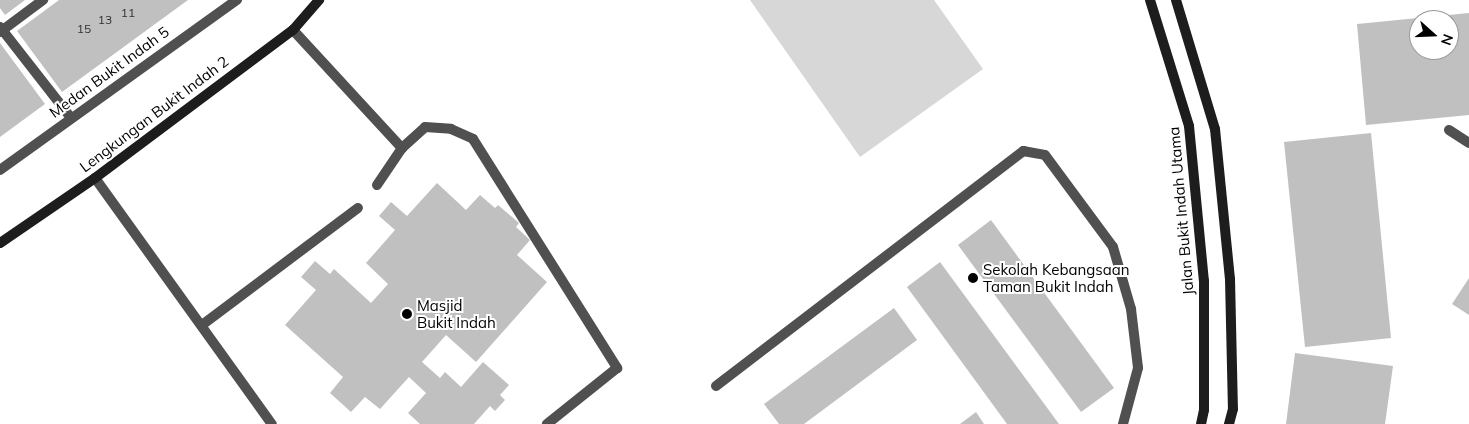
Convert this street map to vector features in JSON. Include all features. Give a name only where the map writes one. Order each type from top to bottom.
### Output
[{"type":"street","points":[[43,0],[1,30],[71,118]]},
{"type":"street","name":"Medan Bukit Indah 5","points":[[0,170],[236,0]]},
{"type":"street","name":"Lengkungan Bukit Indah 2","points":[[0,243],[95,178],[293,30],[319,0]]},
{"type":"street","name":"Jalan Bukit Indah Utama","points":[[1152,0],[1190,126],[1204,281],[1204,410],[1201,424]]},
{"type":"street","points":[[1176,0],[1215,130],[1230,279],[1233,409],[1230,424]]},
{"type":"street","points":[[293,30],[402,148]]},
{"type":"street","points":[[377,185],[402,148],[426,128],[451,129],[473,139],[617,368],[547,424]]},
{"type":"street","points":[[1449,130],[1469,143]]},
{"type":"street","points":[[716,386],[1023,151],[1045,155],[1113,247],[1131,309],[1138,368],[1123,424]]},
{"type":"street","points":[[95,178],[202,324],[272,424]]},
{"type":"street","points":[[202,324],[358,208]]},
{"type":"shaded area","points":[[750,0],[934,0],[983,69],[860,157]]},
{"type":"building","points":[[0,0],[25,0],[5,15],[0,8]]},
{"type":"building","points":[[59,0],[188,0],[62,92],[17,31]]},
{"type":"building","points":[[1469,13],[1469,115],[1366,125],[1357,24],[1409,19],[1409,60],[1459,60],[1459,14]]},
{"type":"building","points":[[0,43],[45,104],[0,137]]},
{"type":"building","points":[[1371,133],[1391,338],[1305,347],[1284,142]]},
{"type":"building","name":"Masjid Bukit Indah","points":[[437,183],[466,210],[480,195],[495,208],[498,205],[519,223],[516,227],[530,240],[517,255],[547,282],[476,362],[446,335],[422,362],[440,378],[445,372],[461,387],[483,362],[509,385],[500,395],[505,400],[495,411],[490,406],[474,424],[420,424],[408,413],[426,393],[409,377],[380,409],[365,397],[351,412],[330,393],[343,377],[285,325],[316,290],[301,277],[315,261],[330,274],[334,269],[371,303],[388,284],[366,263],[395,230],[379,216],[391,202],[407,216]]},
{"type":"building","points":[[991,220],[1114,388],[1081,412],[958,245]]},
{"type":"building","points":[[940,262],[1059,424],[1007,424],[907,287]]},
{"type":"building","points":[[1469,278],[1469,315],[1452,304]]},
{"type":"building","points":[[894,308],[917,340],[804,424],[779,424],[764,404]]},
{"type":"building","points":[[1295,353],[1393,366],[1385,424],[1286,424]]},
{"type":"building","points":[[976,412],[984,424],[960,424]]},
{"type":"place","name":"Sekolah Kebangsaan Taman Bukit Indah","points":[[973,278]]},
{"type":"place","name":"Masjid Bukit Indah","points":[[407,314]]}]
